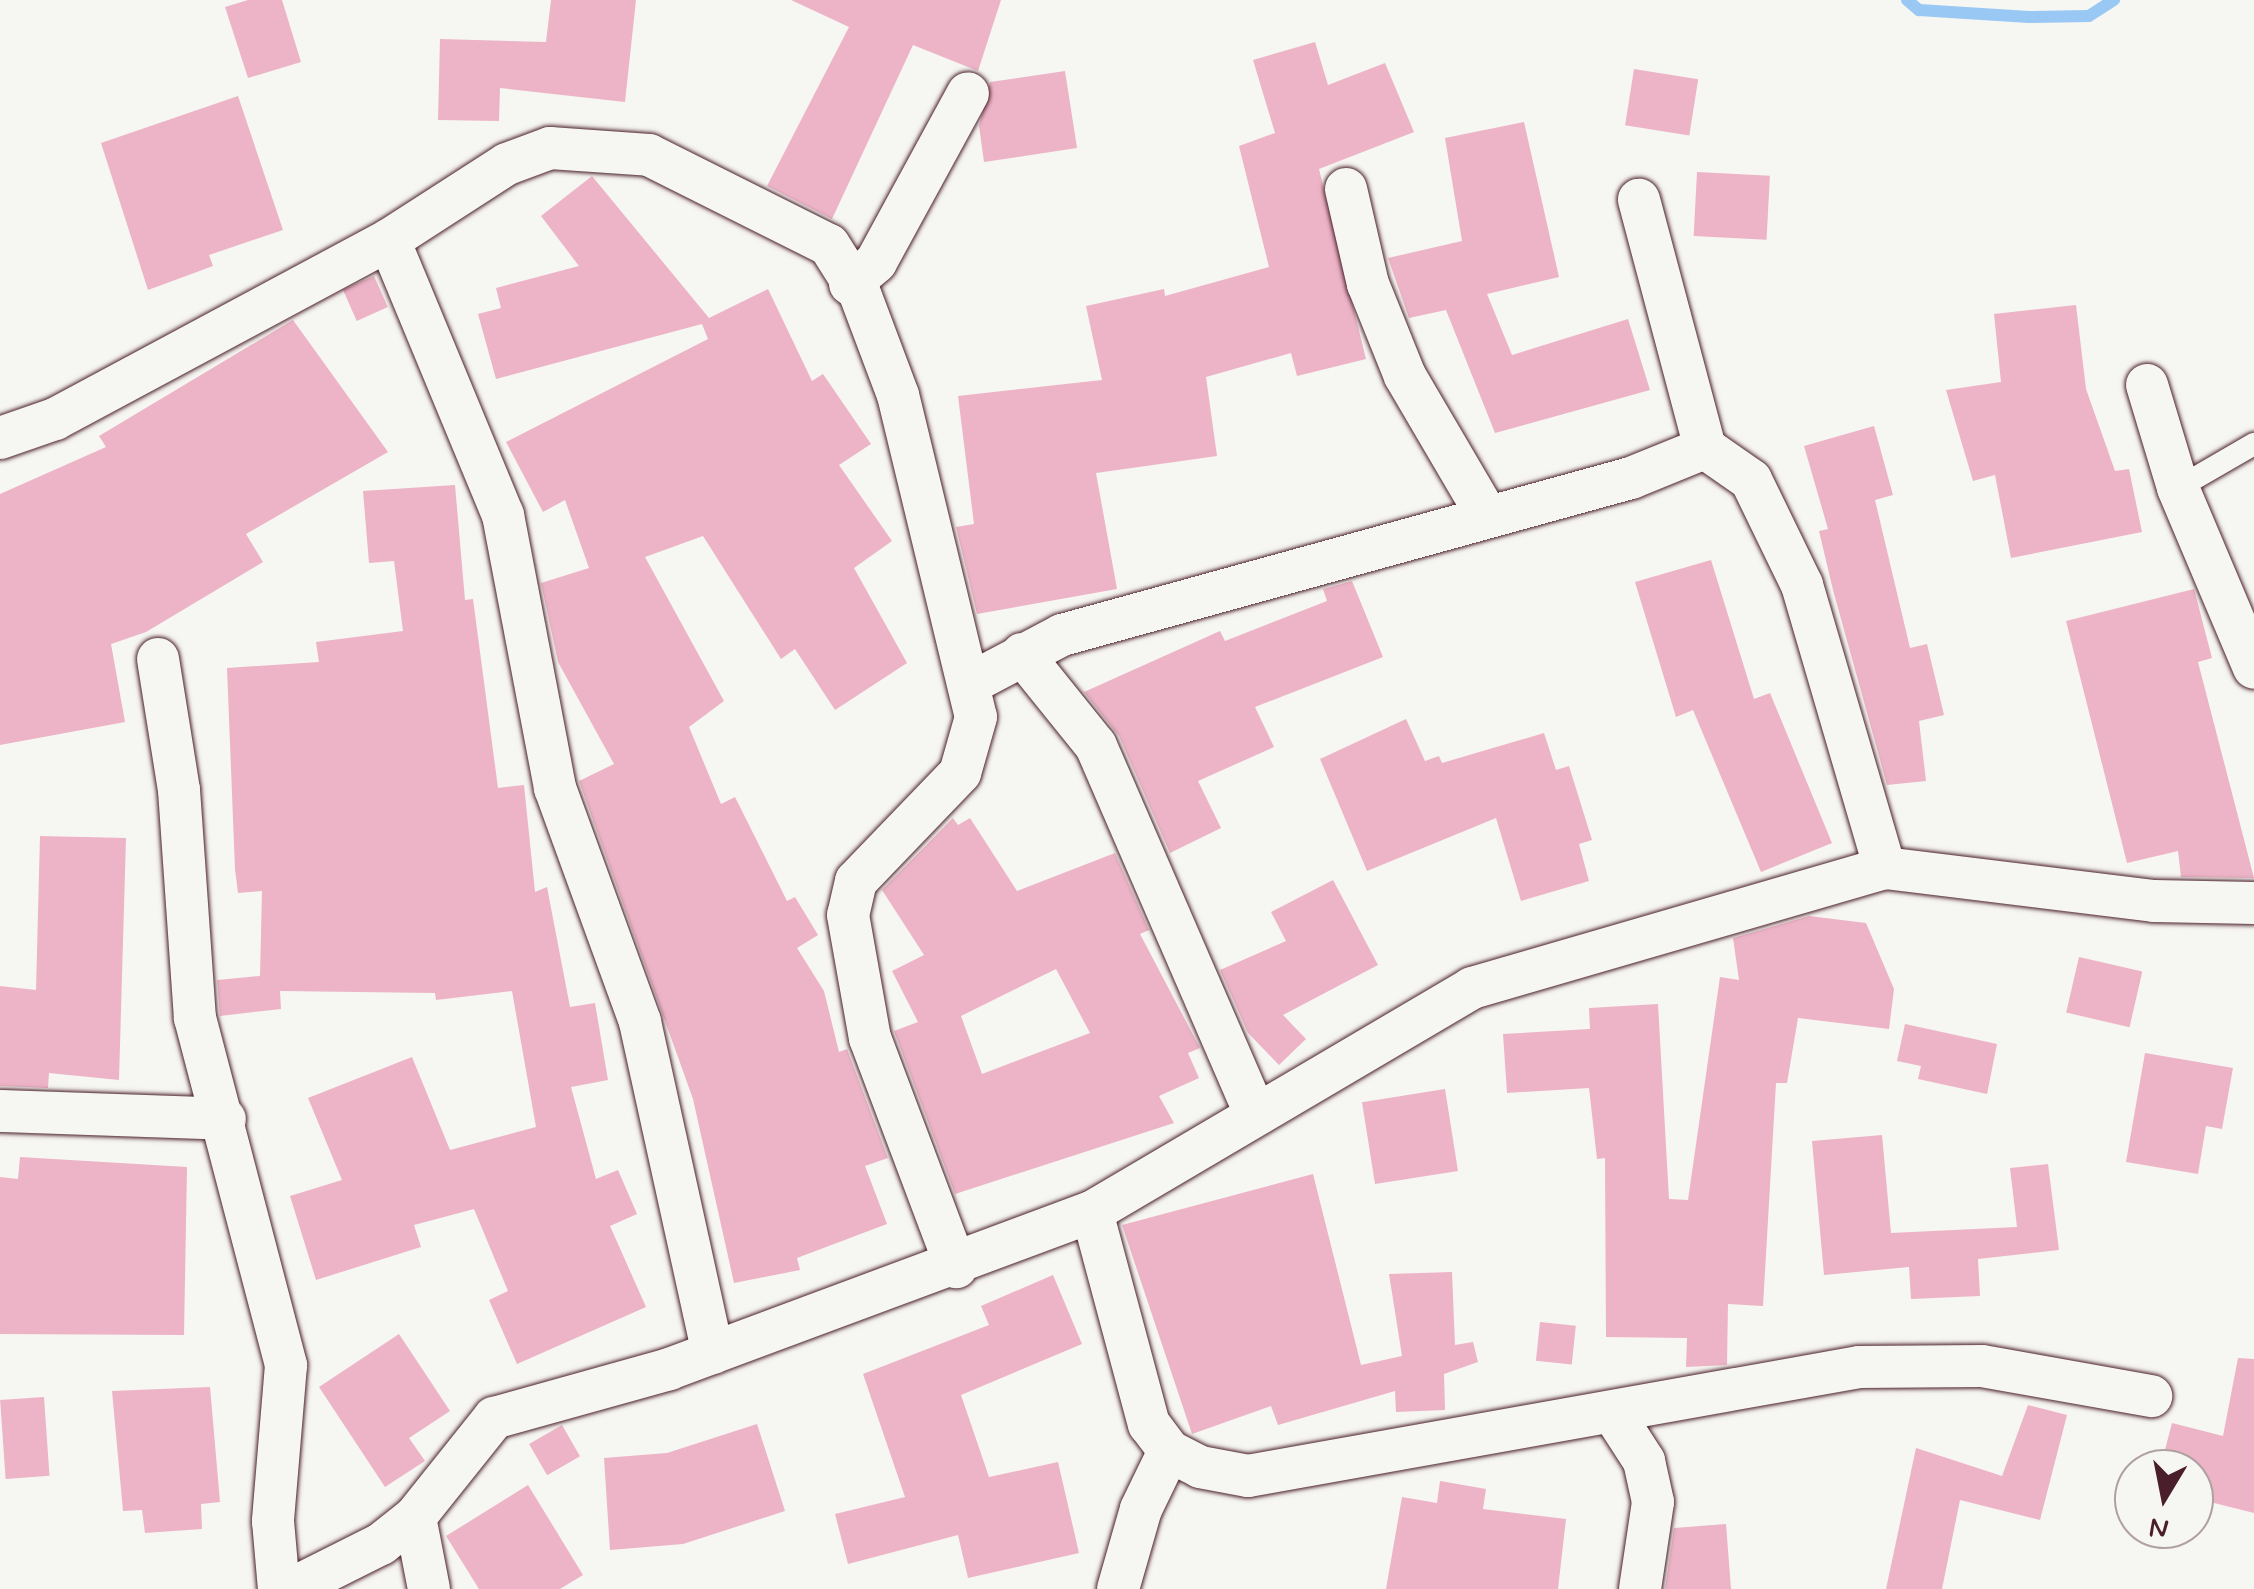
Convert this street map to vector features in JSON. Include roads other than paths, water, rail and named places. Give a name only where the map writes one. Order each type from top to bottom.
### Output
[{"type":"street","points":[[850,284],[876,262],[968,93]]},
{"type":"street","points":[[0,438],[55,419],[389,240],[507,164],[550,148],[650,155],[829,245],[898,395],[976,717],[960,772],[856,881],[848,916],[870,1038],[956,1267]]},
{"type":"street","points":[[1346,189],[1368,284],[1406,376],[1486,514]]},
{"type":"street","points":[[1639,200],[1705,448],[1751,480],[1802,585],[1885,868]]},
{"type":"street","points":[[389,240],[503,516],[555,788],[640,1022],[713,1354]]},
{"type":"street","points":[[2147,385],[2178,488],[2250,646]]},
{"type":"street","points":[[968,684],[1062,635],[1486,514],[1631,478],[1705,448]]},
{"type":"street","points":[[1022,654],[1096,746],[1256,1115]]},
{"type":"street","points":[[158,659],[180,790],[195,1018],[225,1119],[286,1365],[273,1521],[279,1589]]},
{"type":"street","points":[[292,1589],[381,1544],[415,1517],[494,1418],[713,1354],[956,1267],[1092,1212],[1472,988],[1885,868],[2154,901],[2254,903]]},
{"type":"street","points":[[0,1111],[225,1119]]},
{"type":"street","points":[[1092,1212],[1149,1424],[1169,1451],[1200,1467],[1248,1476],[1502,1426],[1615,1416],[1859,1367],[1982,1366],[2151,1396]]},
{"type":"street","points":[[1615,1416],[1644,1461],[1654,1502],[1640,1589]]},
{"type":"street","points":[[1118,1589],[1141,1509],[1169,1451]]},
{"type":"street","points":[[415,1517],[429,1589]]},
{"type":"lane","points":[[2178,488],[2254,444]]},
{"type":"waterway","points":[[1907,0],[1919,10],[2029,17],[2089,16],[2114,0]]}]
